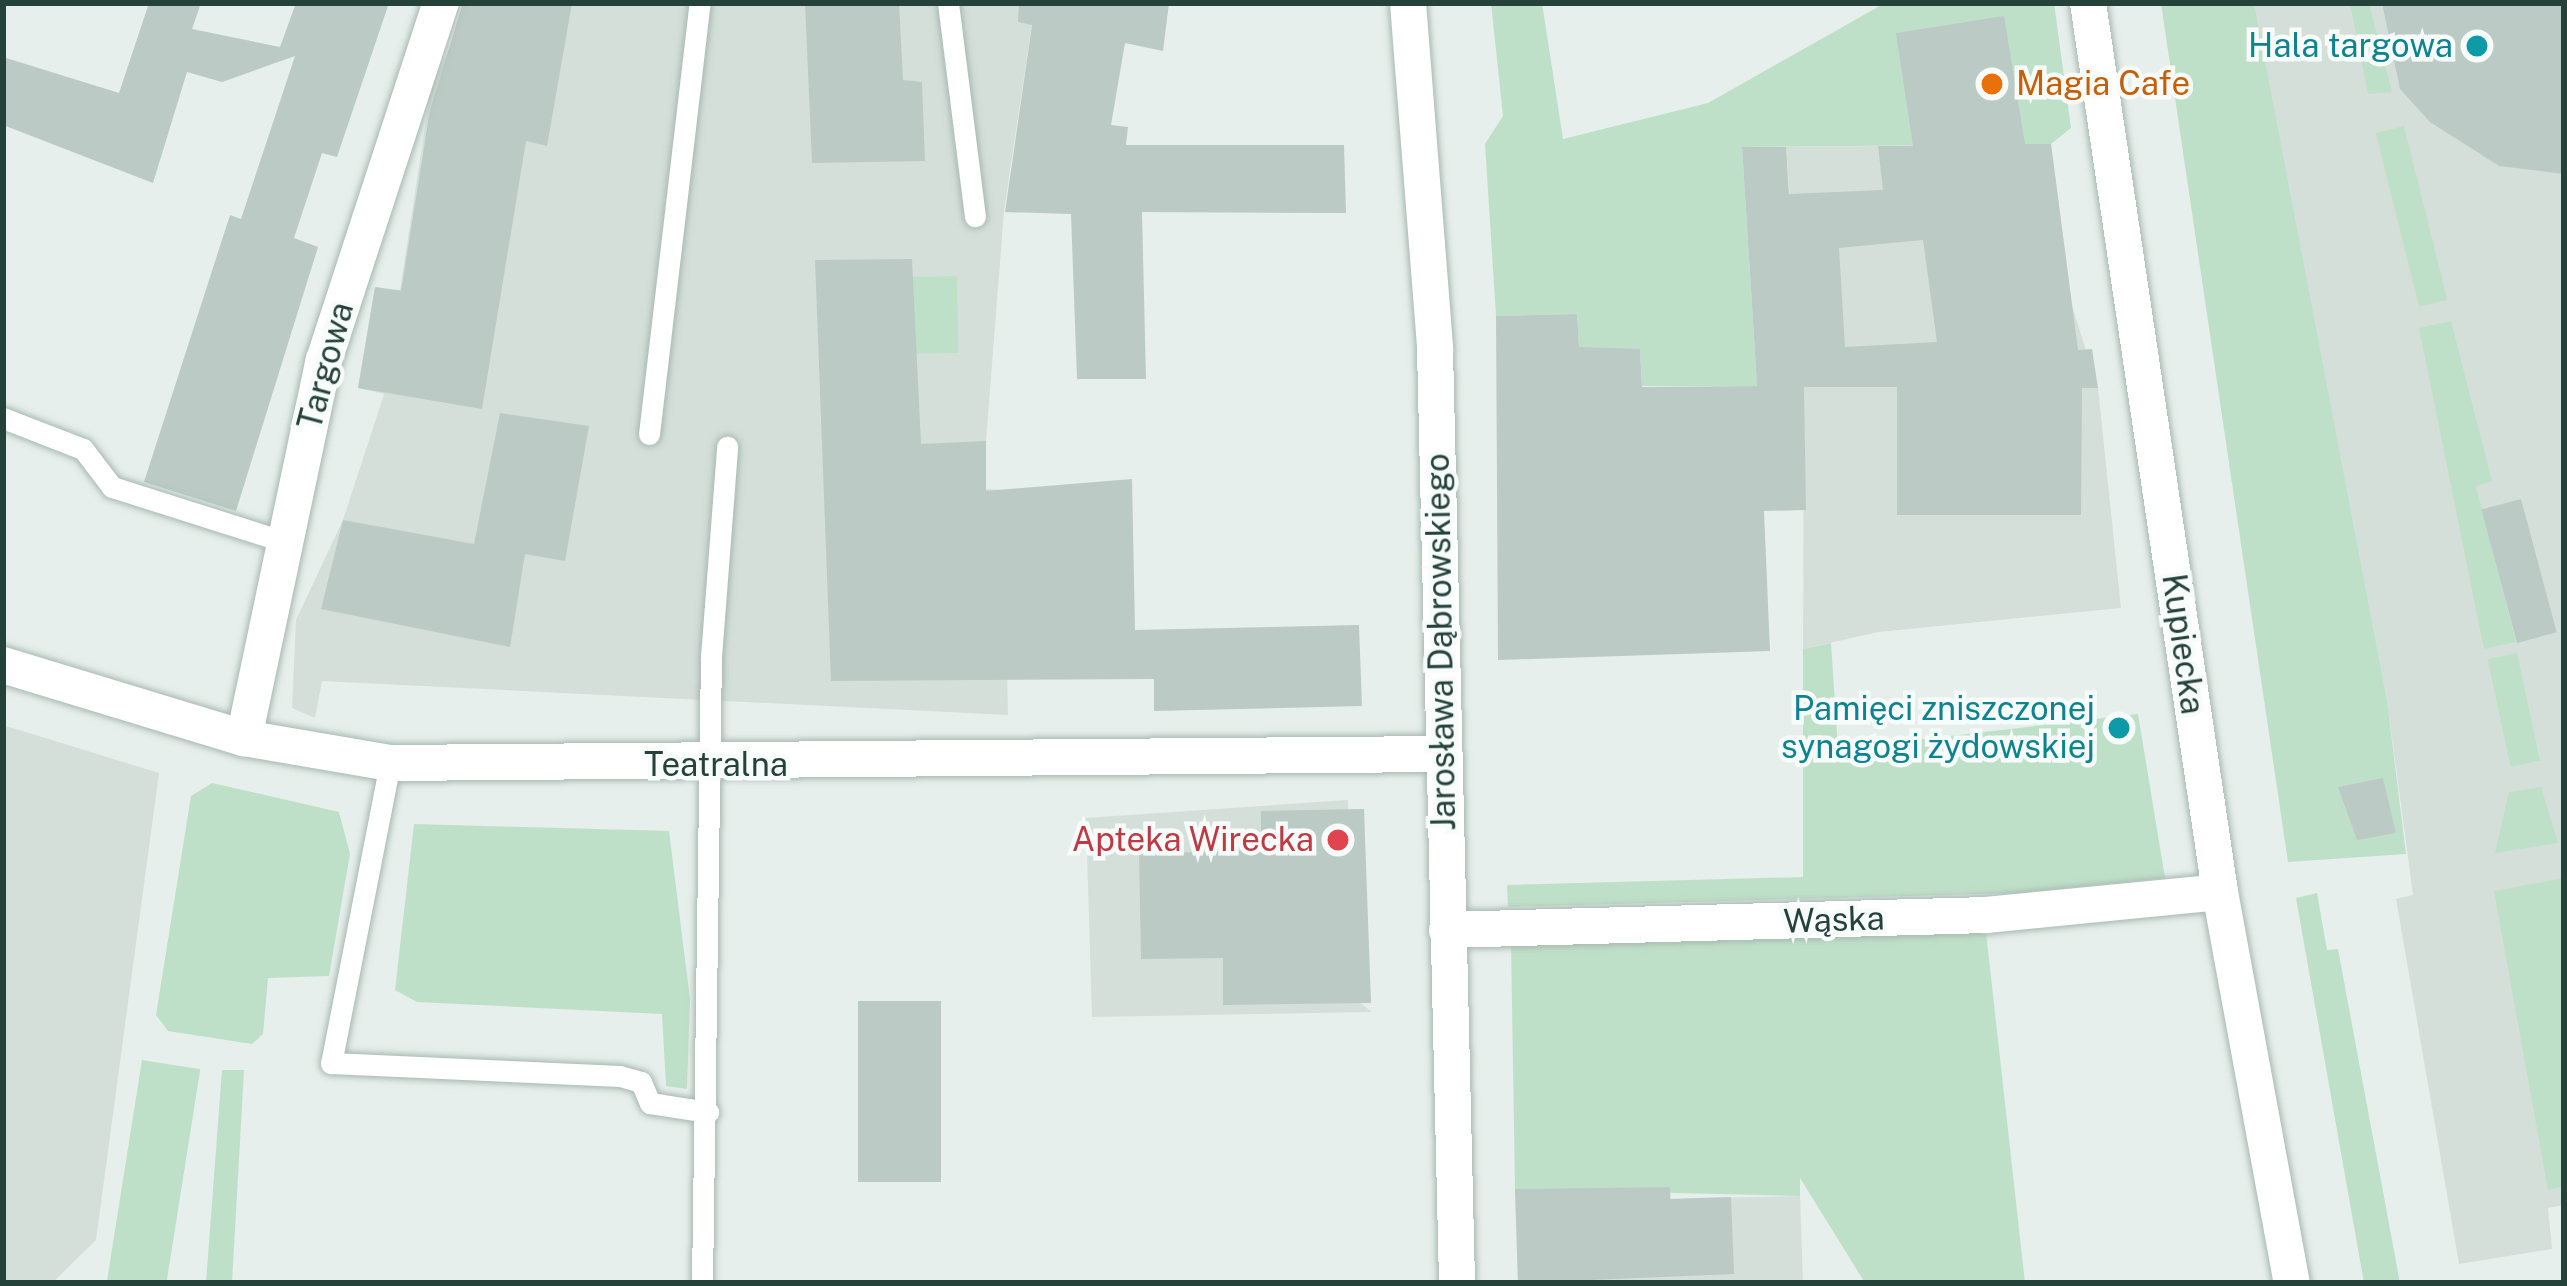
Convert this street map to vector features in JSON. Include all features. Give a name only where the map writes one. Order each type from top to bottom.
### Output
[{"type":"street","name":"Targowa","points":[[244,738],[281,541],[324,360],[441,3]]},
{"type":"street","name":"Jarosława Dąbrowskiego","points":[[1408,3],[1426,145],[1457,1283]]},
{"type":"street","name":"Kupiecka","points":[[2088,3],[2220,892],[2292,1283]]},
{"type":"street","name":"Teatralna","points":[[3,665],[244,738],[390,763],[714,765],[1442,754]]},
{"type":"street","name":"Wąska","points":[[1447,930],[1986,915],[2220,892]]},
{"type":"lane","points":[[649,434],[700,3]]},
{"type":"lane","points":[[948,3],[975,216]]},
{"type":"lane","points":[[3,418],[83,449],[112,487],[281,541]]},
{"type":"lane","points":[[702,1283],[714,765],[711,657],[727,447]]},
{"type":"lane","points":[[390,763],[331,1063],[620,1076],[641,1082],[650,1103],[708,1112]]},
{"type":"shaded area","points":[[470,3],[1035,3],[1004,211],[986,441],[986,489],[1003,490],[1008,715],[322,681],[315,718],[292,708],[296,620],[343,520],[384,394],[358,388],[375,287],[400,290],[431,88]]},
{"type":"shaded area","points":[[2253,3],[2564,3],[2564,1205],[2548,1208],[2552,1249],[2459,1264],[2396,899],[2413,895],[2387,700]]},
{"type":"shaded area","points":[[2051,144],[2072,306],[2098,388],[2121,608],[1878,632],[1803,649],[1804,387],[1786,147]]},
{"type":"shaded area","points":[[3,725],[159,773],[96,1240],[52,1283],[3,1283]]},
{"type":"shaded area","points":[[1348,800],[1354,998],[1372,1012],[1092,1017],[1086,818]]},
{"type":"shaded area","points":[[1670,1187],[1671,1199],[1800,1196],[1803,1283],[1518,1283],[1515,1190]]},
{"type":"green space","points":[[1491,3],[1542,3],[1563,139],[1708,103],[1885,3],[2054,3],[2071,128],[2051,144],[1742,147],[1757,386],[1642,386],[1640,349],[1579,349],[1577,314],[1496,316],[1485,144],[1503,116]]},
{"type":"green space","points":[[2161,3],[2254,3],[2387,700],[2406,854],[2288,862]]},
{"type":"green space","points":[[2350,3],[2369,3],[2392,92],[2368,94]]},
{"type":"green space","points":[[2404,126],[2447,300],[2419,307],[2376,133]]},
{"type":"green space","points":[[957,276],[958,353],[914,354],[913,277]]},
{"type":"green space","points":[[2451,321],[2492,481],[2476,486],[2516,642],[2484,649],[2419,328]]},
{"type":"green space","points":[[1831,643],[1838,749],[2138,714],[2165,878],[2017,893],[1508,907],[1507,885],[1803,877],[1803,649]]},
{"type":"green space","points":[[2517,653],[2540,761],[2511,767],[2488,659]]},
{"type":"green space","points":[[212,783],[339,812],[350,854],[329,976],[268,978],[263,1034],[252,1044],[168,1031],[156,1015],[191,796]]},
{"type":"green space","points":[[2541,787],[2558,843],[2495,853],[2509,792]]},
{"type":"green space","points":[[414,824],[669,831],[690,999],[687,1089],[666,1086],[662,1014],[417,1002],[395,990]]},
{"type":"green space","points":[[2564,878],[2564,1186],[2548,1190],[2494,891]]},
{"type":"green space","points":[[2317,893],[2327,950],[2338,949],[2400,1283],[2364,1283],[2296,898]]},
{"type":"green space","points":[[1986,932],[2025,1283],[1865,1283],[1800,1178],[1800,1196],[1515,1189],[1511,943]]},
{"type":"green space","points":[[142,1060],[200,1069],[166,1283],[107,1281]]},
{"type":"green space","points":[[222,1070],[244,1070],[232,1283],[206,1283]]},
{"type":"building","points":[[149,3],[201,3],[192,29],[280,47],[296,3],[389,3],[337,157],[322,153],[294,238],[318,247],[236,511],[144,482],[230,215],[241,219],[295,56],[222,82],[187,72],[153,183],[3,125],[3,57],[119,93]]},
{"type":"building","points":[[463,3],[572,3],[547,146],[526,141],[482,409],[358,388],[375,287],[401,291],[430,110]]},
{"type":"building","points":[[805,3],[899,3],[903,80],[922,82],[925,161],[812,163]]},
{"type":"building","points":[[1019,3],[1169,3],[1163,51],[1125,43],[1111,125],[1128,127],[1126,145],[1344,145],[1346,213],[1142,212],[1146,379],[1077,379],[1071,214],[1005,212],[1032,25],[1018,22]]},
{"type":"building","name":"Hala targowa","points":[[2382,3],[2564,3],[2564,174],[2499,166],[2430,122],[2400,89]]},
{"type":"building","points":[[2004,16],[2025,144],[2051,144],[2078,350],[2092,349],[2098,388],[2082,388],[2081,515],[1897,515],[1897,387],[1804,387],[1806,510],[1764,511],[1770,651],[1498,660],[1496,316],[1577,314],[1579,347],[1640,349],[1642,387],[1757,386],[1742,147],[1786,147],[1789,194],[1883,190],[1878,146],[1913,146],[1896,33]],"holes":[[[1923,240],[1937,342],[1845,347],[1839,248]]]},
{"type":"building","points":[[912,259],[921,444],[986,441],[986,491],[1132,479],[1135,630],[1359,625],[1362,706],[1154,711],[1154,679],[831,681],[815,260]]},
{"type":"building","points":[[500,413],[589,426],[565,561],[525,554],[510,647],[321,609],[343,520],[474,544]]},
{"type":"building","points":[[2521,499],[2557,632],[2517,643],[2481,510]]},
{"type":"building","points":[[2383,778],[2396,833],[2357,840],[2338,787]]},
{"type":"building","points":[[1364,809],[1371,1003],[1223,1005],[1223,958],[1141,959],[1139,854],[1261,850],[1261,811]]},
{"type":"building","points":[[858,1001],[941,1001],[941,1182],[858,1182]]},
{"type":"building","points":[[1670,1187],[1670,1199],[1731,1197],[1734,1274],[1518,1283],[1515,1189]]},
{"type":"place","name":"Hala targowa","points":[[2477,46]]},
{"type":"place","name":"Magia Cafe","points":[[1992,84]]},
{"type":"place","name":"Pamięci zniszczonej synagogi żydowskiej","points":[[2119,728]]},
{"type":"place","name":"Apteka Wirecka","points":[[1338,840]]}]
